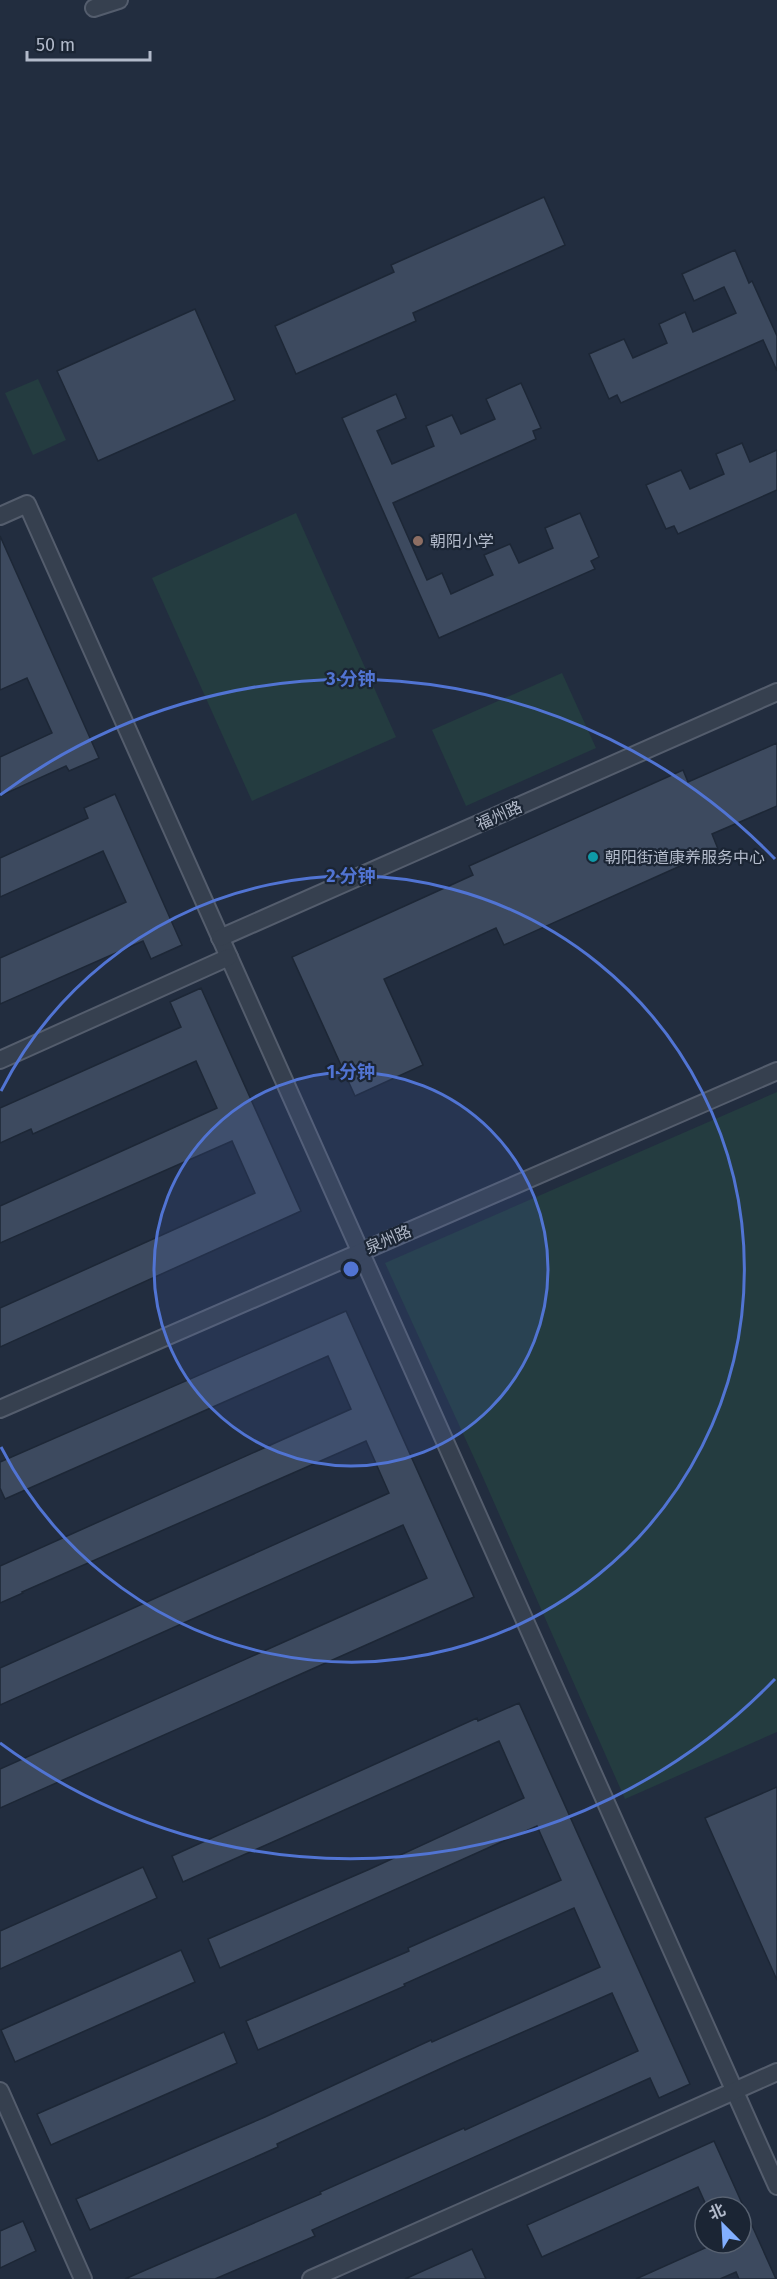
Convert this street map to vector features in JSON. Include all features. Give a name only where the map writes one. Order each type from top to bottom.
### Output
[{"type":"street","points":[[94,8],[119,0]]},
{"type":"street","points":[[0,516],[27,504],[777,2186]]},
{"type":"street","name":"福州路","points":[[220,938],[777,692]]},
{"type":"street","points":[[0,1060],[229,957]]},
{"type":"street","name":"泉州路","points":[[0,1409],[777,1071]]},
{"type":"street","points":[[311,2279],[777,2072]]},
{"type":"street","points":[[0,2091],[83,2279]]},
{"type":"green space","points":[[38,379],[66,440],[33,455],[5,393]]},
{"type":"green space","points":[[296,513],[396,737],[252,801],[152,578]]},
{"type":"green space","points":[[562,673],[596,748],[466,806],[432,730]]},
{"type":"green space","points":[[777,1092],[777,1732],[625,1799],[385,1263]]},
{"type":"building","points":[[544,197],[565,245],[413,313],[416,321],[296,374],[275,326],[394,272],[391,265]]},
{"type":"building","points":[[735,250],[749,283],[752,281],[777,336],[777,371],[763,340],[621,403],[617,395],[609,399],[589,354],[624,339],[633,358],[667,343],[659,324],[685,312],[693,332],[736,313],[724,287],[694,301],[682,274]]},
{"type":"building","points":[[195,309],[235,400],[98,461],[57,371]]},
{"type":"building","points":[[521,383],[541,428],[533,431],[536,439],[393,503],[427,580],[442,573],[451,594],[493,575],[484,555],[510,544],[519,563],[553,548],[545,528],[580,513],[599,557],[591,561],[595,569],[439,638],[342,418],[396,394],[406,418],[377,431],[392,464],[434,446],[426,426],[452,415],[461,434],[495,419],[486,399]]},
{"type":"building","points":[[742,443],[750,462],[777,450],[777,490],[678,534],[674,526],[666,529],[646,485],[681,470],[690,489],[724,474],[716,454]]},
{"type":"building","points":[[0,536],[99,758],[69,771],[66,766],[0,796],[0,757],[52,733],[27,678],[0,690]]},
{"type":"building","points":[[777,743],[777,806],[712,834],[718,849],[504,945],[496,928],[384,979],[423,1065],[355,1096],[292,957],[473,875],[469,866],[683,770],[688,782]]},
{"type":"building","points":[[115,794],[182,945],[151,959],[143,941],[0,1004],[0,958],[126,902],[103,851],[0,897],[0,858],[88,818],[84,808]]},
{"type":"building","points":[[201,988],[301,1211],[0,1347],[0,1308],[255,1193],[232,1141],[0,1243],[0,1206],[217,1108],[196,1061],[33,1134],[31,1129],[0,1143],[0,1108],[181,1027],[170,1002]]},
{"type":"building","points":[[346,1311],[474,1597],[0,1808],[0,1769],[427,1578],[403,1525],[0,1705],[0,1668],[389,1493],[366,1441],[0,1603],[0,1566],[351,1409],[328,1356],[5,1499],[0,1488],[0,1462]]},
{"type":"building","points":[[519,1703],[690,2084],[659,2098],[650,2078],[312,2230],[315,2236],[215,2279],[125,2279],[321,2194],[320,2192],[464,2128],[465,2130],[638,2051],[612,1993],[457,2061],[277,2144],[278,2147],[90,2230],[76,2199],[600,1967],[574,1908],[404,1984],[405,1986],[258,2050],[246,2021],[409,1951],[408,1948],[561,1880],[537,1826],[220,1968],[208,1939],[370,1869],[524,1798],[499,1741],[183,1882],[172,1856],[477,1718],[478,1721]]},
{"type":"building","points":[[777,1787],[777,1980],[705,1818]]},
{"type":"building","points":[[143,1867],[157,1898],[0,1969],[0,1931]]},
{"type":"building","points":[[181,1950],[195,1982],[15,2062],[1,2030]]},
{"type":"building","points":[[224,2032],[237,2063],[51,2145],[37,2114]]},
{"type":"building","points":[[714,2141],[738,2195],[702,2195],[698,2187],[542,2257],[527,2225]]},
{"type":"building","points":[[23,2221],[36,2251],[0,2268],[0,2231]]},
{"type":"building","points":[[753,2228],[776,2279],[739,2279],[736,2272],[720,2279],[636,2279],[693,2253],[753,2255]]},
{"type":"building","points":[[472,2249],[486,2279],[405,2279]]},
{"type":"place","name":"朝阳小学","points":[[418,541]]},
{"type":"place","name":"朝阳街道康养服务中心","points":[[593,857]]}]
